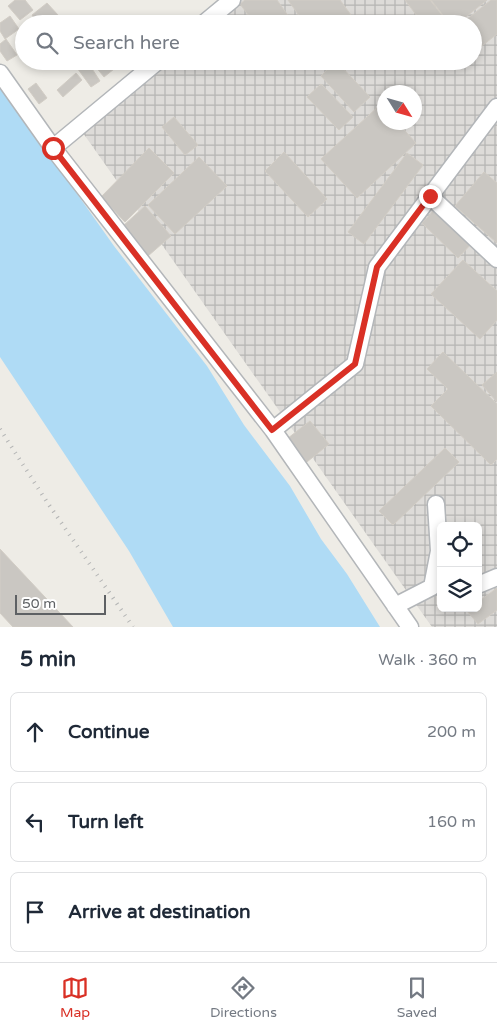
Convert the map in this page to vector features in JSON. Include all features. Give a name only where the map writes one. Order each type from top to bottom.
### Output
[{"type":"street","points":[[214,15],[232,0]]},
{"type":"street","points":[[53,148],[147,70]]},
{"type":"street","points":[[0,73],[53,148],[272,430],[410,627]]},
{"type":"street","points":[[272,430],[355,364],[377,267],[497,107]]},
{"type":"street","points":[[430,196],[497,259]]},
{"type":"street","points":[[436,504],[438,567]]},
{"type":"street","points":[[482,583],[497,577]]},
{"type":"street","points":[[395,606],[437,588]]},
{"type":"shaded area","points":[[227,0],[497,0],[497,627],[432,627],[83,133],[151,70],[482,70],[482,15],[211,15]]},
{"type":"water","points":[[0,85],[114,246],[207,366],[244,425],[290,486],[321,539],[347,574],[380,627],[173,627],[129,551],[0,357]]},
{"type":"building","points":[[15,0],[25,0],[33,10],[26,15],[16,15],[8,6]]},
{"type":"building","points":[[245,0],[277,0],[288,15],[248,15],[240,4]]},
{"type":"building","points":[[288,0],[340,0],[351,15],[299,15]]},
{"type":"building","points":[[405,0],[430,0],[442,15],[416,15]]},
{"type":"building","points":[[431,0],[487,0],[468,15],[443,15]]},
{"type":"building","points":[[491,0],[497,0],[497,34],[482,46],[482,15],[472,15]]},
{"type":"building","points":[[47,3],[58,15],[32,15]]},
{"type":"building","points":[[10,16],[15,23],[15,32],[5,39],[0,31],[0,23]]},
{"type":"building","points":[[6,39],[15,52],[15,56],[7,61],[0,51],[0,44]]},
{"type":"building","points":[[79,70],[93,70],[100,81],[91,87]]},
{"type":"building","points":[[98,70],[113,70],[104,77]]},
{"type":"building","points":[[327,70],[344,70],[370,97],[354,112],[321,76]]},
{"type":"building","points":[[76,73],[82,80],[63,97],[57,90]]},
{"type":"building","points":[[36,83],[47,98],[39,104],[28,89]]},
{"type":"building","points":[[321,84],[353,117],[339,130],[307,97]]},
{"type":"building","points":[[377,108],[377,130],[404,130],[416,143],[357,198],[321,159]]},
{"type":"building","points":[[174,117],[198,145],[185,155],[162,127]]},
{"type":"building","points":[[149,148],[174,173],[125,222],[101,197]]},
{"type":"building","points":[[284,152],[327,199],[308,217],[265,171]]},
{"type":"building","points":[[407,153],[423,165],[364,244],[348,232]]},
{"type":"building","points":[[199,157],[227,186],[175,234],[148,205]]},
{"type":"building","points":[[484,172],[497,183],[497,243],[455,206]]},
{"type":"building","points":[[145,206],[171,236],[148,256],[123,226]]},
{"type":"building","points":[[438,206],[474,241],[458,258],[422,223]]},
{"type":"building","points":[[463,260],[497,291],[497,320],[480,339],[431,294]]},
{"type":"building","points":[[443,352],[497,404],[497,459],[491,465],[431,406],[448,389],[427,369]]},
{"type":"building","points":[[497,372],[497,402],[482,385]]},
{"type":"building","points":[[310,421],[329,444],[302,466],[283,442]]},
{"type":"building","points":[[445,448],[459,462],[393,525],[379,511]]},
{"type":"building","points":[[0,549],[73,627],[13,627],[0,613]]},
{"type":"building","points":[[497,588],[497,610],[478,624],[468,612],[482,612],[482,599]]},
{"type":"railway","points":[[0,429],[47,502],[133,627]]},
{"type":"route","points":[[53,148],[272,430],[355,364],[377,267],[430,196]]}]
